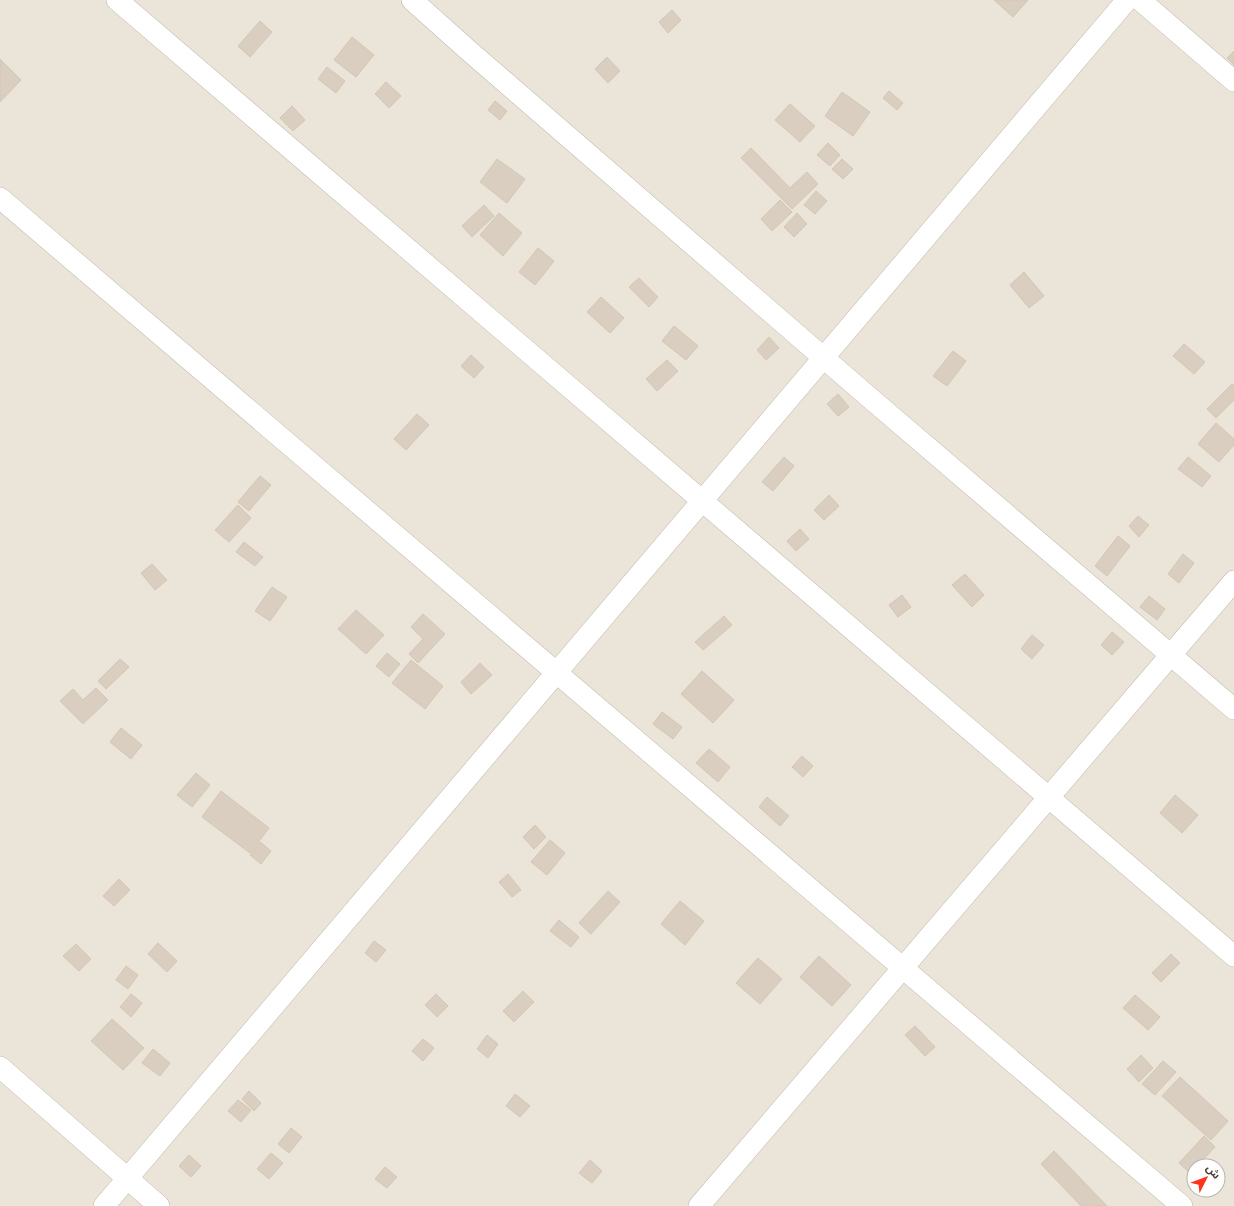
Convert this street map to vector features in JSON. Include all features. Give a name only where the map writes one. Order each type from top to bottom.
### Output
[{"type":"street","points":[[117,0],[1234,956]]},
{"type":"street","points":[[412,0],[486,66],[824,358],[1234,709]]},
{"type":"street","points":[[104,1206],[1127,0]]},
{"type":"street","points":[[1140,0],[1234,81]]},
{"type":"street","points":[[0,198],[1182,1206]]},
{"type":"street","points":[[699,1206],[1234,581]]},
{"type":"street","points":[[0,1067],[159,1206]]},
{"type":"shaded area","points":[[0,0],[1234,0],[1234,1206],[0,1206]]},
{"type":"building","points":[[994,0],[1028,0],[1013,17]]},
{"type":"building","points":[[672,10],[681,20],[668,33],[659,22]]},
{"type":"building","points":[[260,21],[272,32],[250,57],[238,46]]},
{"type":"building","points":[[352,37],[374,55],[356,77],[334,60]]},
{"type":"building","points":[[1234,51],[1234,65],[1227,58]]},
{"type":"building","points":[[607,57],[620,71],[608,83],[595,69]]},
{"type":"building","points":[[0,59],[21,80],[0,102]]},
{"type":"building","points":[[327,67],[345,81],[336,93],[318,79]]},
{"type":"building","points":[[386,82],[401,96],[389,108],[375,94]]},
{"type":"building","points":[[889,91],[903,103],[897,110],[883,98]]},
{"type":"building","points":[[842,92],[870,112],[853,136],[825,116]]},
{"type":"building","points":[[495,101],[507,111],[500,120],[488,110]]},
{"type":"building","points":[[790,104],[815,126],[800,142],[775,120]]},
{"type":"building","points":[[292,106],[305,120],[293,131],[280,118]]},
{"type":"building","points":[[828,143],[840,155],[830,166],[817,155]]},
{"type":"building","points":[[751,148],[790,188],[807,172],[818,184],[792,209],[741,158]]},
{"type":"building","points":[[497,159],[525,179],[507,203],[480,182]]},
{"type":"building","points":[[842,159],[853,169],[843,179],[832,169]]},
{"type":"building","points":[[816,191],[827,201],[815,214],[804,205]]},
{"type":"building","points":[[780,200],[792,212],[772,231],[761,219]]},
{"type":"building","points":[[484,205],[494,216],[472,237],[462,226]]},
{"type":"building","points":[[499,213],[522,233],[503,256],[480,235]]},
{"type":"building","points":[[797,213],[807,224],[794,237],[784,227]]},
{"type":"building","points":[[538,248],[554,261],[535,285],[519,272]]},
{"type":"building","points":[[1024,272],[1044,296],[1029,308],[1010,285]]},
{"type":"building","points":[[639,278],[658,297],[649,307],[629,287]]},
{"type":"building","points":[[601,297],[624,318],[610,333],[587,312]]},
{"type":"building","points":[[674,326],[698,346],[686,360],[662,341]]},
{"type":"building","points":[[769,337],[779,348],[766,360],[757,350]]},
{"type":"building","points":[[1184,344],[1205,362],[1194,374],[1173,356]]},
{"type":"building","points":[[953,351],[966,361],[947,386],[933,376]]},
{"type":"building","points":[[471,355],[484,367],[474,378],[461,366]]},
{"type":"building","points":[[667,360],[678,371],[657,391],[646,379]]},
{"type":"building","points":[[1232,384],[1234,386],[1234,400],[1216,418],[1207,409]]},
{"type":"building","points":[[838,394],[849,407],[838,416],[827,404]]},
{"type":"building","points":[[417,414],[429,425],[406,450],[394,439]]},
{"type":"building","points":[[1216,423],[1234,439],[1234,445],[1219,462],[1198,444]]},
{"type":"building","points":[[784,457],[794,466],[773,491],[762,482]]},
{"type":"building","points":[[1188,457],[1211,476],[1202,487],[1178,469]]},
{"type":"building","points":[[260,476],[271,485],[249,511],[238,502]]},
{"type":"building","points":[[829,495],[839,506],[824,520],[814,510]]},
{"type":"building","points":[[238,505],[251,518],[229,542],[215,530]]},
{"type":"building","points":[[1138,516],[1149,525],[1139,537],[1129,526]]},
{"type":"building","points":[[800,529],[809,539],[796,551],[787,541]]},
{"type":"building","points":[[1118,536],[1130,546],[1107,576],[1095,566]]},
{"type":"building","points":[[244,542],[263,557],[255,566],[236,552]]},
{"type":"building","points":[[1183,554],[1194,563],[1179,583],[1168,574]]},
{"type":"building","points":[[152,564],[167,580],[155,590],[141,573]]},
{"type":"building","points":[[965,574],[984,595],[972,607],[952,585]]},
{"type":"building","points":[[272,587],[287,597],[270,621],[255,611]]},
{"type":"building","points":[[902,595],[911,607],[898,617],[889,605]]},
{"type":"building","points":[[1149,596],[1165,609],[1157,620],[1140,607]]},
{"type":"building","points":[[356,610],[384,635],[366,654],[338,629]]},
{"type":"building","points":[[423,614],[445,634],[418,663],[409,654],[423,639],[411,627]]},
{"type":"building","points":[[724,616],[732,625],[703,650],[695,642]]},
{"type":"building","points":[[1112,632],[1124,642],[1112,655],[1101,645]]},
{"type":"building","points":[[1032,635],[1044,645],[1032,659],[1021,649]]},
{"type":"building","points":[[387,653],[400,664],[389,677],[376,666]]},
{"type":"building","points":[[120,659],[129,667],[106,689],[98,681]]},
{"type":"building","points":[[411,660],[443,686],[425,709],[392,683]]},
{"type":"building","points":[[480,663],[492,675],[471,694],[461,682]]},
{"type":"building","points":[[702,671],[734,700],[713,723],[681,694]]},
{"type":"building","points":[[96,688],[108,700],[83,724],[60,701],[73,689],[83,700]]},
{"type":"building","points":[[662,712],[682,727],[673,739],[653,724]]},
{"type":"building","points":[[121,728],[142,745],[131,759],[110,742]]},
{"type":"building","points":[[709,749],[730,767],[718,782],[696,763]]},
{"type":"building","points":[[802,756],[813,766],[803,777],[792,767]]},
{"type":"building","points":[[196,773],[210,785],[192,807],[177,795]]},
{"type":"building","points":[[221,791],[269,828],[250,853],[202,817]]},
{"type":"building","points":[[1175,795],[1198,815],[1182,833],[1160,813]]},
{"type":"building","points":[[767,797],[789,816],[780,826],[759,807]]},
{"type":"building","points":[[535,825],[546,837],[534,849],[523,837]]},
{"type":"building","points":[[550,840],[565,853],[547,875],[531,862]]},
{"type":"building","points":[[260,842],[271,851],[261,864],[250,855]]},
{"type":"building","points":[[508,874],[521,890],[512,897],[499,882]]},
{"type":"building","points":[[119,879],[130,890],[114,906],[103,896]]},
{"type":"building","points":[[608,891],[620,902],[591,934],[579,923]]},
{"type":"building","points":[[680,901],[704,921],[685,945],[661,924]]},
{"type":"building","points":[[559,920],[579,937],[571,947],[550,931]]},
{"type":"building","points":[[374,941],[386,950],[376,962],[365,953]]},
{"type":"building","points":[[158,943],[177,961],[167,972],[148,954]]},
{"type":"building","points":[[76,944],[91,959],[79,971],[63,956]]},
{"type":"building","points":[[1171,954],[1180,963],[1161,982],[1152,973]]},
{"type":"building","points":[[819,956],[851,985],[832,1006],[800,977]]},
{"type":"building","points":[[758,958],[782,979],[760,1004],[736,983]]},
{"type":"building","points":[[126,966],[138,975],[128,989],[116,980]]},
{"type":"building","points":[[523,991],[534,1002],[514,1022],[503,1011]]},
{"type":"building","points":[[131,994],[142,1003],[131,1017],[120,1007]]},
{"type":"building","points":[[436,994],[448,1006],[437,1017],[425,1005]]},
{"type":"building","points":[[1135,995],[1160,1017],[1148,1030],[1123,1008]]},
{"type":"building","points":[[112,1019],[144,1048],[123,1070],[91,1041]]},
{"type":"building","points":[[915,1026],[935,1047],[925,1056],[905,1035]]},
{"type":"building","points":[[487,1035],[498,1044],[488,1058],[477,1049]]},
{"type":"building","points":[[423,1039],[434,1048],[423,1061],[412,1051]]},
{"type":"building","points":[[153,1049],[170,1063],[160,1076],[142,1063]]},
{"type":"building","points":[[1141,1055],[1153,1068],[1139,1082],[1127,1069]]},
{"type":"building","points":[[1163,1061],[1176,1072],[1155,1095],[1142,1084]]},
{"type":"building","points":[[1180,1077],[1228,1121],[1211,1140],[1162,1096]]},
{"type":"building","points":[[249,1091],[261,1103],[254,1111],[242,1099]]},
{"type":"building","points":[[515,1094],[530,1106],[520,1117],[506,1106]]},
{"type":"building","points":[[238,1100],[251,1110],[241,1122],[228,1111]]},
{"type":"building","points":[[291,1128],[302,1137],[289,1153],[278,1144]]},
{"type":"building","points":[[1204,1136],[1215,1147],[1205,1158],[1186,1158],[1186,1169],[1179,1163]]},
{"type":"building","points":[[1054,1151],[1107,1206],[1081,1206],[1041,1164]]},
{"type":"building","points":[[271,1153],[283,1163],[269,1179],[257,1169]]},
{"type":"building","points":[[189,1155],[201,1166],[191,1177],[179,1166]]},
{"type":"building","points":[[590,1160],[602,1171],[592,1183],[579,1173]]},
{"type":"building","points":[[385,1167],[397,1177],[387,1188],[375,1179]]}]
